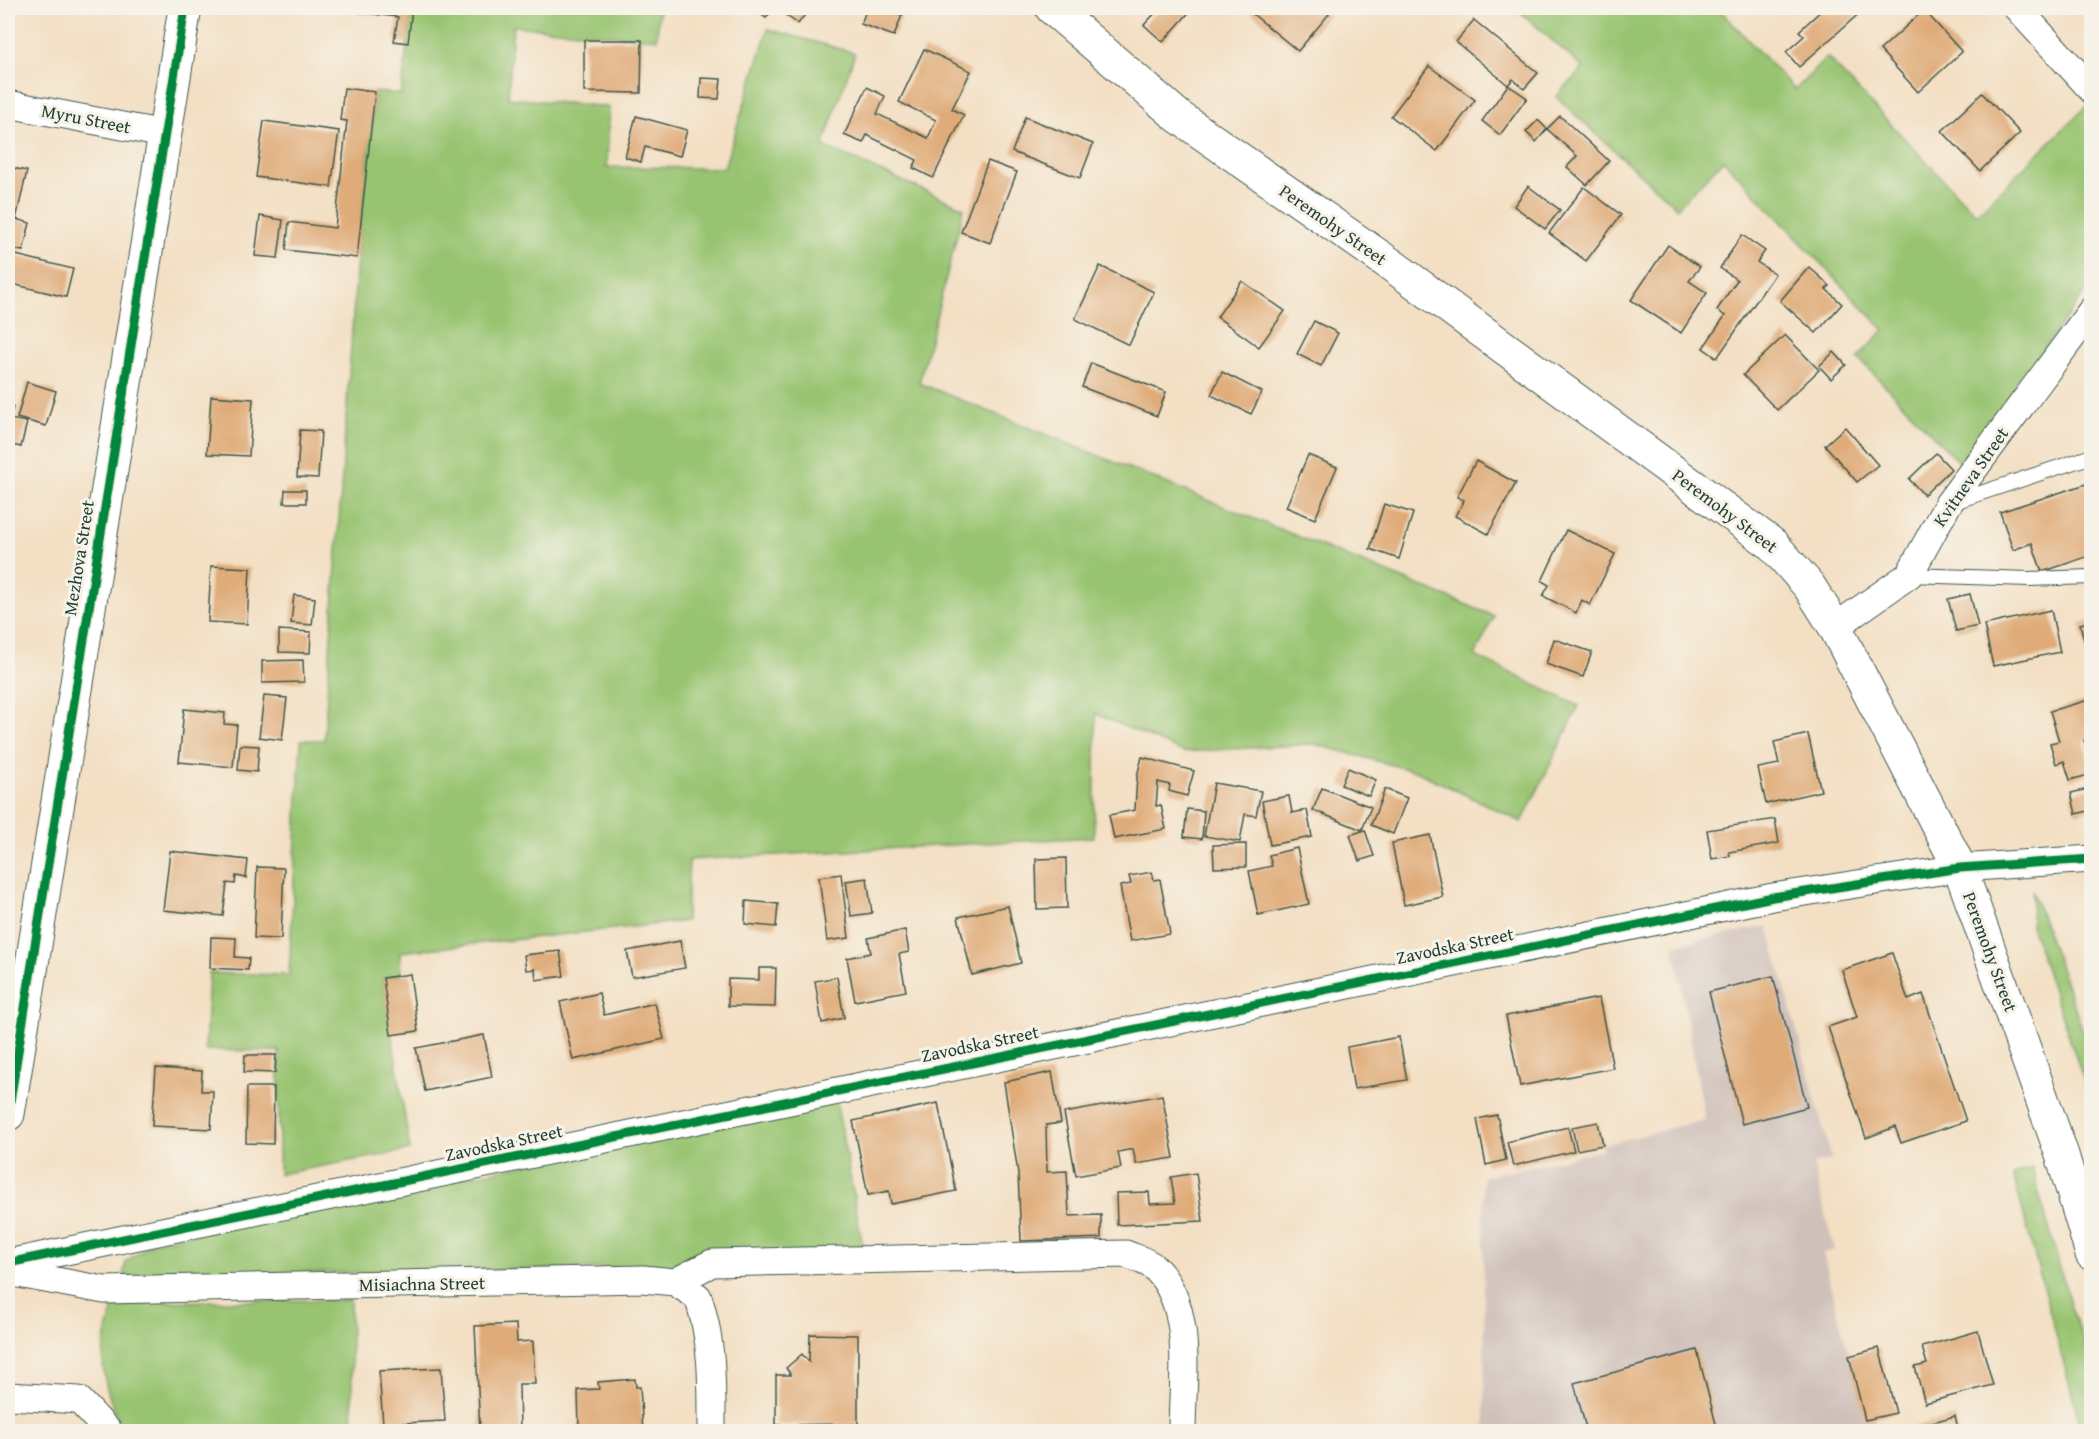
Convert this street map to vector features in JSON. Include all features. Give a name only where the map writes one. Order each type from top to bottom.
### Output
[{"type":"main road","name":"Mezhova Street","points":[[8,1114],[185,8]]},
{"type":"main road","name":"Peremohy Street","points":[[1052,8],[1179,117],[1393,266],[1772,544],[1809,586],[1835,627],[1960,868],[2058,1145],[2091,1254]]},
{"type":"street","points":[[2017,8],[2091,90]]},
{"type":"street","name":"Myru Street","points":[[8,104],[164,134]]},
{"type":"street","name":"Kvitneva Street","points":[[1835,627],[1909,575],[1948,504],[2091,310]]},
{"type":"street","name":"Zavodska Street","points":[[8,1263],[1773,897],[1960,868],[2091,859]]},
{"type":"street","points":[[712,1431],[712,1365],[708,1326],[698,1297],[675,1282],[712,1263],[1126,1254],[1154,1267],[1175,1297],[1182,1332],[1182,1431]]},
{"type":"street","name":"Misiachna Street","points":[[8,1272],[104,1290],[631,1280],[675,1282]]},
{"type":"street","points":[[8,1396],[80,1400],[109,1431]]},
{"type":"lane","points":[[1948,504],[2091,456]]},
{"type":"lane","points":[[1909,575],[2029,579],[2091,577]]},
{"type":"shaded area","points":[[1768,926],[1832,1159],[1813,1164],[1834,1250],[1823,1253],[1865,1420],[1874,1417],[1878,1431],[1485,1431],[1483,1177],[1603,1150],[1602,1145],[1705,1120],[1674,945]]},
{"type":"green space","points":[[412,8],[659,8],[657,39],[513,26],[508,98],[609,107],[607,167],[724,168],[768,29],[855,53],[823,146],[964,208],[919,383],[1494,616],[1475,656],[1579,706],[1522,822],[1418,772],[1314,744],[1183,752],[1096,714],[1094,837],[689,860],[686,921],[400,952],[401,975],[383,978],[410,1150],[279,1174],[279,1051],[205,1050],[209,973],[289,975],[301,740],[324,740],[357,258],[375,92],[401,94]]},
{"type":"green space","points":[[1516,8],[1718,8],[1795,90],[1827,57],[1976,214],[2086,107],[2092,112],[2091,284],[1960,463],[1858,358],[1884,330],[1723,160],[1677,208],[1556,97],[1583,68]]},
{"type":"green space","points":[[2032,890],[2091,1053],[2091,1101],[2031,926]]},
{"type":"green space","points":[[836,1100],[863,1247],[678,1267],[123,1276],[126,1262],[154,1242]]},
{"type":"green space","points":[[2032,1168],[2071,1307],[2091,1361],[2091,1431],[2082,1431],[2013,1175]]},
{"type":"green space","points":[[350,1300],[353,1431],[123,1431],[109,1396],[103,1367],[105,1338],[116,1302]]},
{"type":"building","points":[[358,8],[412,8],[408,43],[394,41],[398,17],[357,12]]},
{"type":"building","points":[[752,8],[774,8],[766,18]]},
{"type":"building","points":[[776,8],[810,8],[798,24]]},
{"type":"building","points":[[867,8],[880,8],[902,15],[894,36],[861,24]]},
{"type":"building","points":[[1160,8],[1193,8],[1163,42],[1144,25]]},
{"type":"building","points":[[1252,8],[1321,8],[1329,14],[1298,51],[1249,11]]},
{"type":"building","points":[[1824,8],[1861,8],[1863,10],[1799,67],[1786,52],[1804,36],[1799,31]]},
{"type":"building","points":[[1924,10],[1962,52],[1918,92],[1880,50]]},
{"type":"building","points":[[1474,20],[1538,73],[1524,89],[1513,79],[1508,85],[1456,42]]},
{"type":"building","points":[[584,40],[642,40],[641,93],[584,92]]},
{"type":"building","points":[[924,49],[971,71],[952,109],[964,115],[933,178],[913,168],[917,160],[867,135],[863,143],[844,135],[867,87],[885,96],[877,114],[928,138],[936,120],[899,102]]},
{"type":"building","points":[[1429,66],[1475,100],[1437,151],[1391,116]]},
{"type":"building","points":[[701,78],[721,79],[719,99],[700,98]]},
{"type":"building","points":[[1508,85],[1527,98],[1500,135],[1482,121]]},
{"type":"building","points":[[344,88],[375,92],[357,258],[286,250],[289,222],[335,228],[347,121],[340,120]]},
{"type":"building","points":[[1982,93],[2020,133],[1980,171],[1942,131]]},
{"type":"building","points":[[636,116],[687,130],[680,156],[645,147],[641,162],[625,157]]},
{"type":"building","points":[[1560,116],[1609,161],[1587,185],[1567,167],[1577,156],[1547,129]]},
{"type":"building","points":[[1025,117],[1093,144],[1080,178],[1012,152]]},
{"type":"building","points":[[1538,120],[1547,129],[1536,142],[1526,132]]},
{"type":"building","points":[[264,121],[339,131],[331,187],[256,177]]},
{"type":"building","points":[[988,161],[1017,172],[990,243],[961,232]]},
{"type":"building","points":[[8,167],[27,171],[16,219],[30,223],[23,251],[8,248]]},
{"type":"building","points":[[1528,186],[1560,210],[1545,229],[1514,206]]},
{"type":"building","points":[[1584,187],[1621,215],[1586,261],[1549,233]]},
{"type":"building","points":[[260,216],[283,220],[278,258],[255,256]]},
{"type":"building","points":[[1742,235],[1765,251],[1757,262],[1775,274],[1717,358],[1703,348],[1725,316],[1717,310],[1737,280],[1720,268]]},
{"type":"building","points":[[1668,245],[1700,267],[1689,281],[1707,293],[1681,333],[1631,300]]},
{"type":"building","points":[[8,253],[73,269],[66,297],[8,283]]},
{"type":"building","points":[[1100,266],[1154,292],[1129,345],[1075,319]]},
{"type":"building","points":[[1809,267],[1830,286],[1826,289],[1842,304],[1816,333],[1780,301]]},
{"type":"building","points":[[1242,281],[1285,311],[1259,347],[1217,317]]},
{"type":"building","points":[[1314,321],[1338,333],[1321,366],[1297,354]]},
{"type":"building","points":[[1785,335],[1819,370],[1777,410],[1743,375]]},
{"type":"building","points":[[1834,352],[1846,365],[1831,379],[1819,366]]},
{"type":"building","points":[[1091,363],[1166,392],[1157,416],[1082,387]]},
{"type":"building","points":[[1222,372],[1262,392],[1251,414],[1211,395]]},
{"type":"building","points":[[27,382],[56,391],[46,426],[17,418]]},
{"type":"building","points":[[211,396],[253,399],[249,456],[207,454]]},
{"type":"building","points":[[8,405],[13,407],[10,419],[27,422],[21,447],[8,444]]},
{"type":"building","points":[[1845,427],[1878,465],[1857,482],[1825,445]]},
{"type":"building","points":[[300,430],[321,431],[318,478],[297,477]]},
{"type":"building","points":[[1936,453],[1951,469],[1924,495],[1909,479]]},
{"type":"building","points":[[1308,455],[1337,467],[1315,519],[1286,507]]},
{"type":"building","points":[[1476,461],[1516,483],[1488,534],[1455,516],[1464,500],[1457,497]]},
{"type":"building","points":[[2092,482],[2092,555],[2042,572],[2032,543],[2013,550],[2000,512]]},
{"type":"building","points":[[285,490],[306,490],[306,503],[284,503]]},
{"type":"building","points":[[1384,504],[1413,513],[1399,559],[1370,549]]},
{"type":"building","points":[[1566,530],[1615,554],[1590,605],[1582,600],[1576,613],[1543,596],[1549,585],[1542,581]]},
{"type":"building","points":[[211,566],[250,568],[247,624],[208,622]]},
{"type":"building","points":[[1970,594],[1978,626],[1956,631],[1948,599]]},
{"type":"building","points":[[294,595],[315,598],[312,625],[291,623]]},
{"type":"building","points":[[2051,610],[2060,652],[1993,666],[1984,625]]},
{"type":"building","points":[[2092,621],[2092,651],[2087,652],[2080,624]]},
{"type":"building","points":[[279,630],[311,632],[310,653],[279,652]]},
{"type":"building","points":[[1554,639],[1592,652],[1583,677],[1546,664]]},
{"type":"building","points":[[303,660],[304,682],[262,683],[262,661]]},
{"type":"building","points":[[264,696],[287,698],[282,740],[259,737]]},
{"type":"building","points":[[2092,699],[2092,738],[2084,740],[2092,774],[2070,780],[2064,761],[2056,764],[2050,743],[2059,741],[2050,711]]},
{"type":"building","points":[[184,709],[225,713],[224,724],[237,725],[233,767],[179,762]]},
{"type":"building","points":[[1808,734],[1821,791],[1766,804],[1758,768],[1779,764],[1774,742]]},
{"type":"building","points":[[240,745],[259,746],[257,772],[238,770]]},
{"type":"building","points":[[1142,757],[1194,771],[1187,796],[1169,791],[1170,785],[1158,782],[1156,806],[1161,805],[1166,829],[1114,839],[1109,815],[1135,810],[1137,776]]},
{"type":"building","points":[[1348,768],[1376,780],[1369,796],[1341,785]]},
{"type":"building","points":[[1214,783],[1261,791],[1256,816],[1245,814],[1240,842],[1204,836]]},
{"type":"building","points":[[1322,788],[1371,807],[1362,830],[1313,810]]},
{"type":"building","points":[[2092,788],[2092,810],[2076,814],[2071,793]]},
{"type":"building","points":[[1385,789],[1407,798],[1393,834],[1371,825]]},
{"type":"building","points":[[1289,796],[1292,813],[1307,810],[1312,837],[1270,845],[1262,801]]},
{"type":"building","points":[[1187,809],[1204,811],[1202,839],[1184,837]]},
{"type":"building","points":[[1775,819],[1779,843],[1729,852],[1730,856],[1712,859],[1707,830]]},
{"type":"building","points":[[1365,830],[1374,856],[1359,861],[1350,835]]},
{"type":"building","points":[[1430,835],[1443,897],[1404,905],[1392,843]]},
{"type":"building","points":[[1246,844],[1246,867],[1214,868],[1213,845]]},
{"type":"building","points":[[1297,848],[1309,904],[1258,915],[1249,871],[1272,866],[1269,855]]},
{"type":"building","points":[[170,851],[248,860],[246,878],[236,876],[235,884],[227,883],[223,916],[163,910]]},
{"type":"building","points":[[1066,858],[1067,908],[1037,909],[1036,859]]},
{"type":"building","points":[[257,867],[284,868],[281,939],[254,938]]},
{"type":"building","points":[[1152,872],[1154,880],[1160,879],[1170,934],[1130,941],[1120,886],[1131,884],[1129,876]]},
{"type":"building","points":[[841,874],[849,938],[827,941],[819,877]]},
{"type":"building","points":[[867,878],[872,913],[851,916],[846,881]]},
{"type":"building","points":[[746,901],[778,904],[776,927],[745,924]]},
{"type":"building","points":[[1008,906],[1021,963],[972,975],[958,917]]},
{"type":"building","points":[[905,930],[909,952],[899,954],[906,991],[855,1001],[847,958],[871,953],[868,938]]},
{"type":"building","points":[[211,937],[236,938],[235,957],[249,958],[248,970],[210,968]]},
{"type":"building","points":[[680,941],[685,968],[632,977],[627,951]]},
{"type":"building","points":[[560,951],[564,976],[536,980],[535,969],[526,970],[524,955]]},
{"type":"building","points":[[1892,953],[1908,1000],[1923,994],[1966,1121],[1901,1143],[1895,1127],[1866,1138],[1828,1027],[1857,1017],[1842,970]]},
{"type":"building","points":[[759,968],[776,968],[775,1007],[728,1006],[728,979],[759,980]]},
{"type":"building","points":[[410,974],[418,1031],[391,1035],[383,978]]},
{"type":"building","points":[[1773,976],[1807,1107],[1742,1124],[1709,992]]},
{"type":"building","points":[[837,977],[844,1018],[822,1023],[815,981]]},
{"type":"building","points":[[599,993],[604,1015],[655,1003],[664,1039],[573,1060],[560,1002]]},
{"type":"building","points":[[1599,998],[1613,1068],[1520,1086],[1506,1016]]},
{"type":"building","points":[[484,1035],[492,1077],[425,1091],[416,1048]]},
{"type":"building","points":[[1399,1037],[1407,1080],[1354,1089],[1347,1047]]},
{"type":"building","points":[[245,1055],[276,1055],[275,1073],[244,1072]]},
{"type":"building","points":[[156,1068],[202,1071],[201,1091],[213,1091],[211,1129],[152,1126]]},
{"type":"building","points":[[1052,1072],[1061,1123],[1046,1125],[1047,1172],[1067,1171],[1069,1216],[1101,1215],[1101,1238],[1021,1241],[1018,1173],[1004,1082]]},
{"type":"building","points":[[247,1087],[274,1087],[273,1144],[246,1143]]},
{"type":"building","points":[[1162,1095],[1174,1158],[1136,1164],[1133,1149],[1118,1152],[1121,1168],[1076,1176],[1064,1113]]},
{"type":"building","points":[[938,1103],[956,1191],[891,1204],[889,1191],[868,1195],[853,1121]]},
{"type":"building","points":[[1497,1115],[1506,1160],[1486,1165],[1477,1119]]},
{"type":"building","points":[[1598,1122],[1603,1145],[1577,1150],[1572,1127]]},
{"type":"building","points":[[1568,1127],[1574,1151],[1513,1166],[1507,1142]]},
{"type":"building","points":[[1196,1173],[1203,1221],[1117,1225],[1116,1193],[1149,1192],[1150,1204],[1175,1203],[1171,1177]]},
{"type":"building","points":[[516,1324],[517,1342],[533,1341],[535,1384],[519,1384],[520,1432],[480,1432],[475,1326]]},
{"type":"building","points":[[1978,1331],[1993,1385],[1925,1403],[1915,1367],[1927,1364],[1922,1347]]},
{"type":"building","points":[[810,1334],[858,1335],[858,1424],[776,1425],[776,1375],[791,1375],[786,1368],[802,1354],[809,1362]]},
{"type":"building","points":[[1879,1348],[1896,1413],[1865,1420],[1849,1356]]},
{"type":"building","points":[[1697,1350],[1718,1432],[1587,1432],[1574,1383]]},
{"type":"building","points":[[441,1368],[445,1421],[383,1424],[379,1371]]},
{"type":"building","points":[[635,1379],[636,1387],[640,1387],[643,1432],[579,1432],[578,1390],[599,1389],[598,1382]]},
{"type":"building","points":[[1955,1416],[1959,1432],[1899,1432],[1899,1431]]},
{"type":"cycle path","points":[[8,1114],[185,8]]},
{"type":"cycle path","points":[[8,1263],[1773,897],[1960,868],[2092,859]]}]
